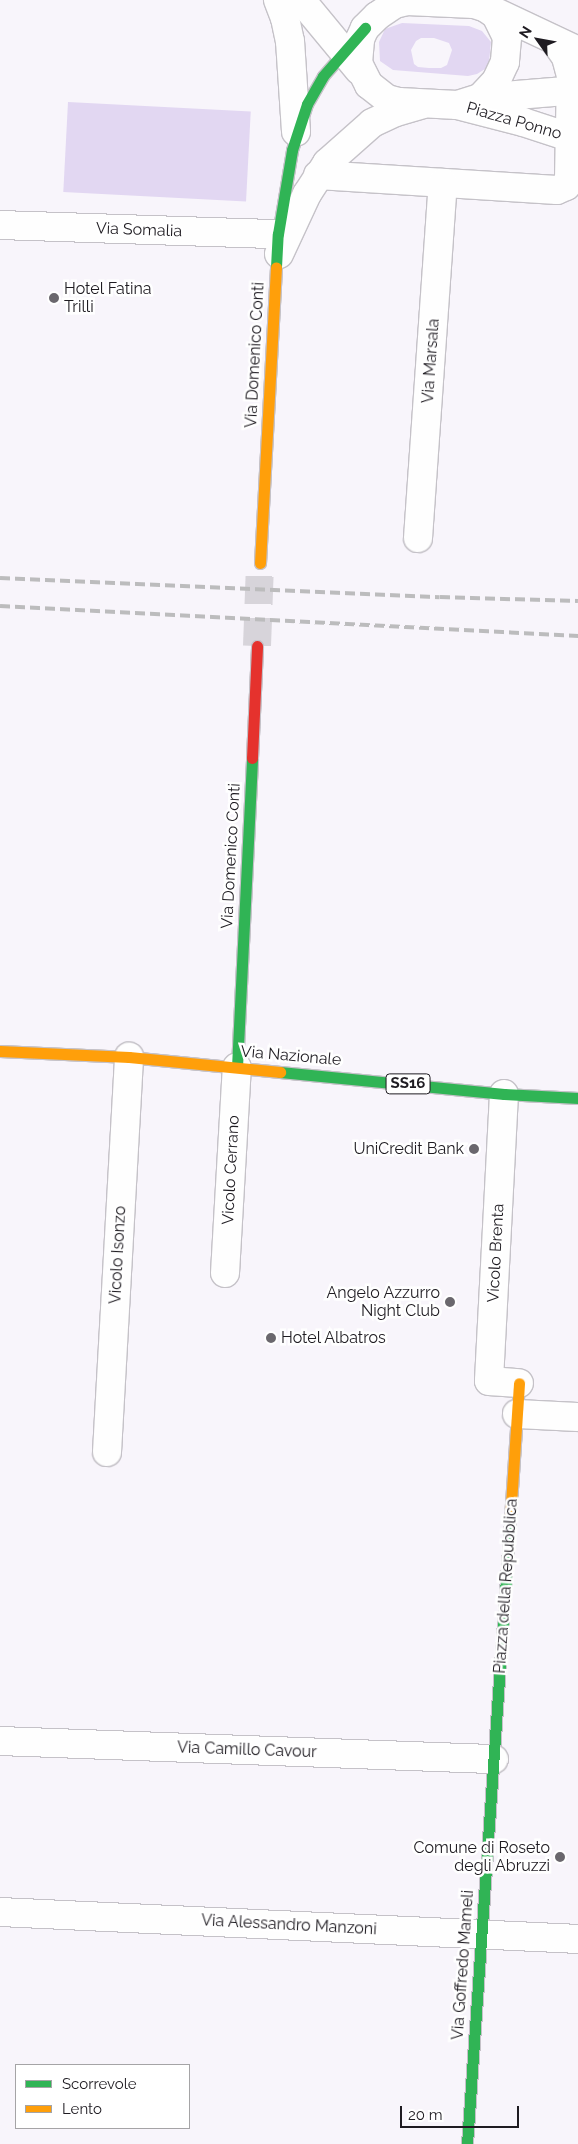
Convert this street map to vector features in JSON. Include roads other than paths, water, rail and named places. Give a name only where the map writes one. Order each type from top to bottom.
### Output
[{"type":"street","points":[[278,0],[286,18],[290,41],[294,141]]},
{"type":"street","name":"Piazza Ponno","points":[[301,0],[352,61],[369,85],[387,98],[426,103],[469,101],[575,90]]},
{"type":"street","points":[[294,141],[307,104],[323,76],[352,61],[365,28],[385,10],[407,1],[474,4],[566,45],[562,49],[569,65],[575,90],[574,139],[569,180],[566,186],[557,190],[318,175]]},
{"type":"street","name":"Piazza Ponno","points":[[469,101],[501,74],[507,51],[503,26],[496,15],[474,4]]},
{"type":"street","name":"Piazza Ponno","points":[[469,101],[574,139]]},
{"type":"street","name":"Piazza Ponno","points":[[277,247],[318,175],[343,147],[372,123],[396,112],[426,103]]},
{"type":"street","name":"Via Domenico Conti","points":[[260,564],[277,247],[294,141]]},
{"type":"street","name":"Via Marsala","points":[[418,538],[443,183]]},
{"type":"street","name":"Via Somalia","points":[[0,225],[277,247]]},
{"type":"street","name":"Via Domenico Conti","points":[[237,1067],[257,646]]},
{"type":"street","name":"Via Nazionale","points":[[0,1051],[129,1057],[504,1094],[578,1098]]},
{"type":"street","name":"Vicolo Isonzo","points":[[107,1452],[129,1057]]},
{"type":"street","name":"Vicolo Cerrano","points":[[225,1273],[237,1067]]},
{"type":"street","name":"Vicolo Brenta","points":[[504,1094],[489,1381],[520,1383]]},
{"type":"street","name":"Piazza della Repubblica","points":[[494,1759],[520,1383]]},
{"type":"street","points":[[517,1414],[578,1417]]},
{"type":"street","name":"Via Camillo Cavour","points":[[0,1741],[494,1759]]},
{"type":"street","name":"Via Goffredo Mameli","points":[[467,2144],[494,1759]]},
{"type":"street","name":"Via Alessandro Manzoni","points":[[0,1912],[578,1939]]},
{"type":"tunnel","points":[[257,646],[260,563]]},
{"type":"railway","points":[[0,578],[578,601]]},
{"type":"railway","points":[[0,606],[578,636]]},
{"type":"place","name":"Hotel Fatina Trilli","points":[[54,298]]},
{"type":"place","name":"UniCredit Bank","points":[[474,1149]]},
{"type":"place","name":"Angelo Azzurro Night Club","points":[[450,1302]]},
{"type":"place","name":"Hotel Albatros","points":[[271,1338]]},
{"type":"place","name":"Comune di Roseto degli Abruzzi","points":[[560,1857]]}]
